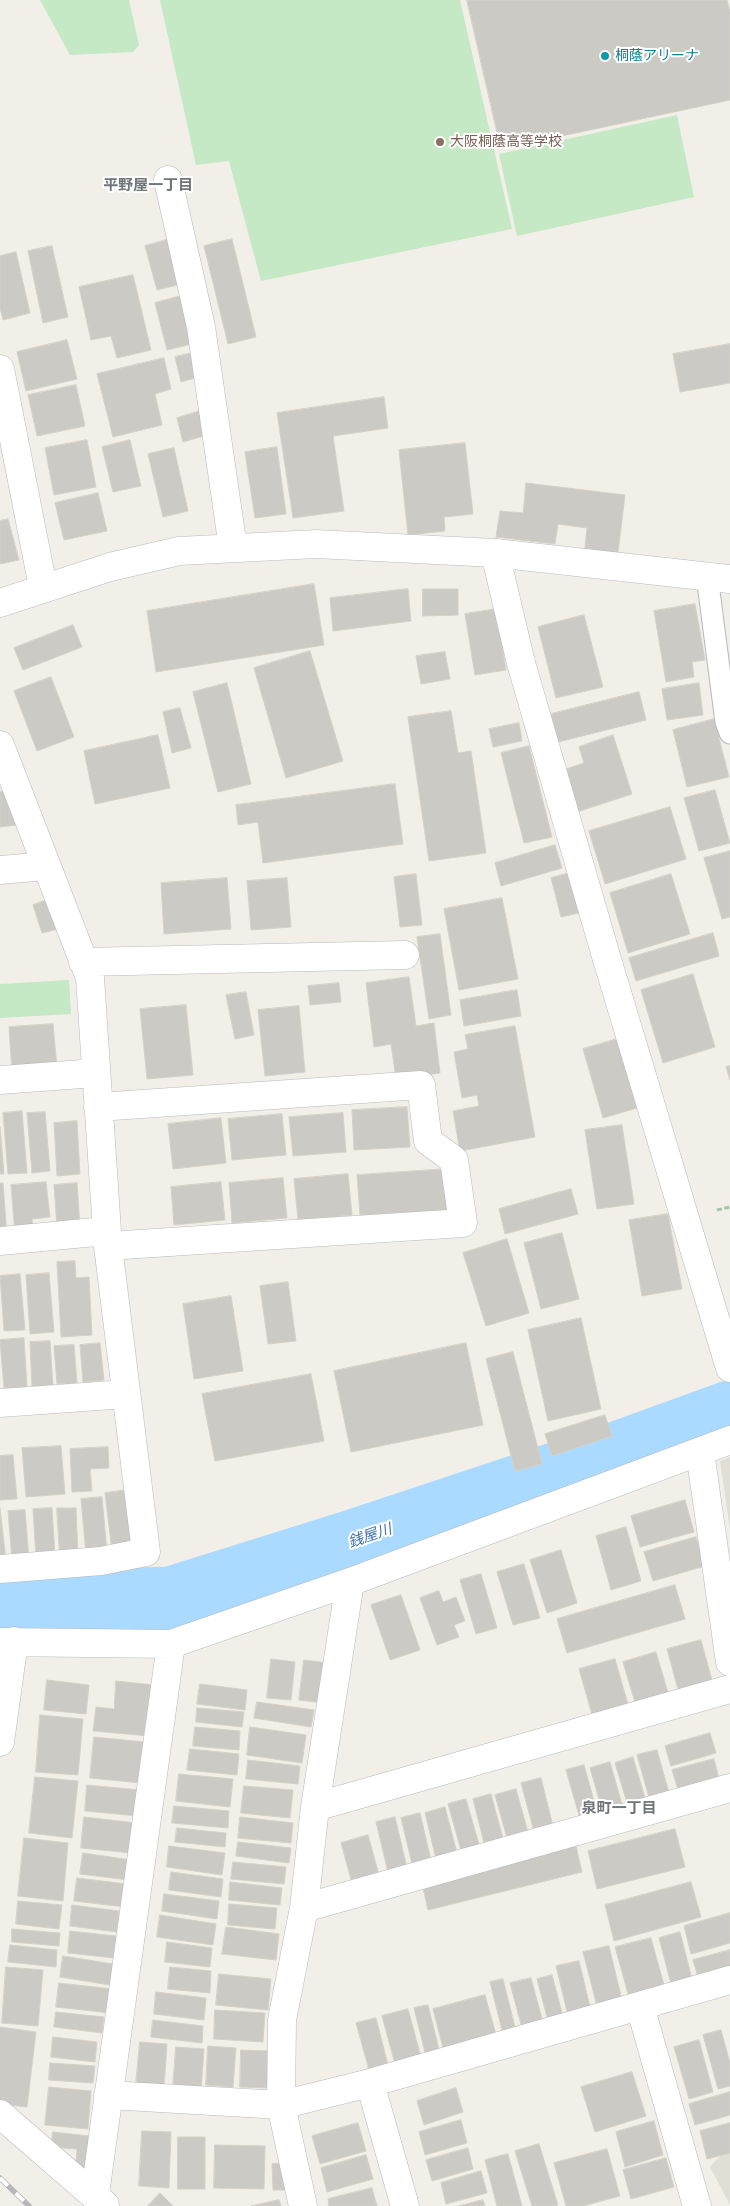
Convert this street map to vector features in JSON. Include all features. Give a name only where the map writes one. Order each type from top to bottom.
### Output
[{"type":"street","points":[[168,180],[202,327],[233,548]]},
{"type":"street","points":[[0,369],[43,587]]},
{"type":"street","points":[[0,603],[43,587],[110,567],[180,551],[316,544],[495,552],[718,578]]},
{"type":"street","points":[[495,552],[521,663],[606,956],[730,1368]]},
{"type":"street","points":[[0,745],[90,978],[107,1238],[146,1552],[101,1561],[0,1569]]},
{"type":"street","points":[[0,870],[46,866]]},
{"type":"street","points":[[83,962],[405,955]]},
{"type":"street","points":[[0,1080],[96,1073]]},
{"type":"street","points":[[0,1241],[463,1223],[454,1160],[428,1141],[421,1084],[98,1107]]},
{"type":"street","points":[[0,1403],[126,1394]]},
{"type":"street","points":[[0,1742],[7,1641],[171,1644],[350,1582],[730,1440]]},
{"type":"street","points":[[700,1452],[730,1662]]},
{"type":"street","points":[[303,2206],[281,2105],[282,2020],[304,1908],[315,1807],[350,1582]]},
{"type":"street","points":[[101,2200],[108,2095],[171,1644]]},
{"type":"street","points":[[315,1807],[730,1689]]},
{"type":"street","points":[[304,1908],[730,1788]]},
{"type":"street","points":[[108,2095],[281,2105],[370,2083],[730,1980]]},
{"type":"street","points":[[640,2006],[697,2206]]},
{"type":"street","points":[[370,2083],[405,2206]]},
{"type":"street","points":[[0,2114],[101,2200]]},
{"type":"lane","points":[[718,578],[726,722],[730,733]]},
{"type":"shaded area","points":[[730,1457],[730,1529],[720,1461]]},
{"type":"shaded area","points":[[730,2145],[730,2205],[710,2167]]},
{"type":"green space","points":[[40,0],[129,0],[139,45],[133,52],[70,55]]},
{"type":"green space","points":[[160,0],[460,0],[512,229],[261,281],[229,161],[196,165]]},
{"type":"green space","points":[[677,115],[694,197],[517,236],[499,154]]},
{"type":"green space","points":[[69,980],[71,1014],[0,1018],[0,984]]},
{"type":"building","name":"桐蔭アリーナ","points":[[467,0],[727,0],[730,12],[730,100],[501,149]]},
{"type":"building","points":[[173,238],[186,283],[157,290],[145,246]]},
{"type":"building","points":[[232,239],[256,337],[228,344],[204,246]]},
{"type":"building","points":[[52,246],[68,317],[43,323],[28,251]]},
{"type":"building","points":[[16,252],[30,313],[3,320],[0,308],[0,256]]},
{"type":"building","points":[[133,275],[151,350],[117,358],[111,336],[91,340],[79,287]]},
{"type":"building","points":[[184,295],[196,343],[167,350],[155,303]]},
{"type":"building","points":[[67,340],[77,379],[26,391],[17,352]]},
{"type":"building","points":[[730,344],[730,383],[680,392],[673,354]]},
{"type":"building","points":[[196,352],[202,376],[181,382],[175,357]]},
{"type":"building","points":[[164,358],[171,389],[155,394],[162,425],[113,437],[97,374]]},
{"type":"building","points":[[76,385],[85,426],[37,436],[28,395]]},
{"type":"building","points":[[384,397],[388,428],[333,436],[344,511],[293,518],[277,413]]},
{"type":"building","points":[[200,411],[207,435],[183,442],[177,418]]},
{"type":"building","points":[[87,440],[96,487],[54,495],[45,448]]},
{"type":"building","points":[[130,440],[141,486],[113,492],[102,447]]},
{"type":"building","points":[[465,443],[473,514],[444,517],[445,531],[408,535],[399,450]]},
{"type":"building","points":[[277,447],[286,514],[255,518],[245,452]]},
{"type":"building","points":[[174,448],[188,511],[163,517],[148,454]]},
{"type":"building","points":[[526,483],[625,495],[617,561],[584,556],[587,528],[558,524],[555,544],[496,537],[500,511],[523,513]]},
{"type":"building","points":[[98,493],[107,531],[64,540],[55,503]]},
{"type":"building","points":[[8,519],[19,560],[0,564],[0,521]]},
{"type":"building","points":[[314,584],[324,645],[156,672],[147,611]]},
{"type":"building","points":[[408,589],[411,621],[333,631],[330,598]]},
{"type":"building","points":[[423,589],[458,589],[458,615],[423,616]]},
{"type":"building","points":[[695,604],[705,660],[692,662],[694,677],[666,682],[654,611]]},
{"type":"building","points":[[496,609],[506,670],[475,675],[465,614]]},
{"type":"building","points":[[584,615],[603,687],[556,698],[538,627]]},
{"type":"building","points":[[73,625],[82,647],[23,670],[14,648]]},
{"type":"building","points":[[310,651],[343,761],[286,778],[254,668]]},
{"type":"building","points":[[445,652],[450,679],[421,684],[416,656]]},
{"type":"building","points":[[51,677],[74,737],[37,751],[14,691]]},
{"type":"building","points":[[227,683],[251,784],[218,792],[193,692]]},
{"type":"building","points":[[699,683],[703,715],[667,720],[662,689]]},
{"type":"building","points":[[639,692],[646,720],[558,742],[551,714]]},
{"type":"building","points":[[180,708],[191,748],[172,753],[163,712]]},
{"type":"building","points":[[451,711],[458,753],[471,751],[486,853],[429,861],[408,717]]},
{"type":"building","points":[[714,719],[729,777],[687,787],[673,730]]},
{"type":"building","points":[[519,723],[522,741],[493,747],[489,729]]},
{"type":"building","points":[[158,735],[170,788],[95,804],[84,751]]},
{"type":"building","points":[[613,735],[632,794],[577,812],[563,770],[584,763],[579,747]]},
{"type":"building","points":[[529,746],[552,837],[524,843],[501,753]]},
{"type":"building","points":[[395,784],[403,844],[263,863],[258,822],[238,825],[236,805]]},
{"type":"building","points":[[715,790],[730,843],[699,851],[684,798]]},
{"type":"building","points":[[12,791],[16,825],[0,827],[0,792]]},
{"type":"building","points":[[670,807],[686,859],[605,884],[589,831]]},
{"type":"building","points":[[555,845],[562,868],[501,886],[495,863]]},
{"type":"building","points":[[730,851],[730,917],[722,919],[704,858]]},
{"type":"building","points":[[569,873],[579,913],[561,917],[551,878]]},
{"type":"building","points":[[416,874],[422,925],[400,927],[394,877]]},
{"type":"building","points":[[671,874],[690,934],[628,953],[610,893]]},
{"type":"building","points":[[227,878],[231,929],[164,934],[161,883]]},
{"type":"building","points":[[287,878],[291,927],[251,930],[247,881]]},
{"type":"building","points":[[502,898],[518,979],[459,990],[444,909]]},
{"type":"building","points":[[49,899],[58,929],[42,933],[33,905]]},
{"type":"building","points":[[713,933],[719,956],[636,981],[629,958]]},
{"type":"building","points":[[440,934],[451,1015],[429,1019],[417,937]]},
{"type":"building","points":[[693,974],[715,1047],[663,1063],[641,990]]},
{"type":"building","points":[[409,977],[416,1026],[434,1023],[440,1073],[396,1079],[391,1044],[374,1047],[366,983]]},
{"type":"building","points":[[339,983],[341,1002],[310,1005],[308,986]]},
{"type":"building","points":[[517,990],[521,1016],[464,1026],[460,1000]]},
{"type":"building","points":[[246,992],[254,1035],[235,1039],[226,995]]},
{"type":"building","points":[[186,1005],[193,1075],[147,1079],[140,1009]]},
{"type":"building","points":[[299,1006],[305,1072],[265,1076],[258,1010]]},
{"type":"building","points":[[53,1024],[57,1068],[12,1072],[9,1027]]},
{"type":"building","points":[[515,1026],[535,1137],[460,1151],[453,1111],[479,1106],[477,1095],[462,1098],[454,1052],[468,1049],[465,1035]]},
{"type":"building","points":[[617,1039],[637,1108],[603,1118],[583,1049]]},
{"type":"building","points":[[730,1066],[730,1080],[726,1067]]},
{"type":"building","points":[[407,1107],[410,1147],[354,1150],[352,1110]]},
{"type":"building","points":[[22,1111],[27,1173],[8,1174],[3,1113]]},
{"type":"building","points":[[45,1112],[50,1171],[32,1173],[27,1113]]},
{"type":"building","points":[[343,1113],[346,1152],[293,1156],[289,1117]]},
{"type":"building","points":[[282,1114],[286,1155],[232,1160],[228,1119]]},
{"type":"building","points":[[221,1118],[226,1163],[173,1169],[168,1124]]},
{"type":"building","points":[[77,1121],[80,1174],[57,1176],[54,1123]]},
{"type":"building","points":[[622,1125],[634,1204],[597,1209],[585,1130]]},
{"type":"building","points":[[0,1127],[4,1174],[0,1174]]},
{"type":"building","points":[[447,1169],[449,1210],[360,1215],[357,1175]]},
{"type":"building","points":[[348,1174],[352,1215],[298,1220],[294,1179]]},
{"type":"building","points":[[283,1178],[287,1218],[232,1223],[229,1183]]},
{"type":"building","points":[[46,1182],[50,1217],[32,1219],[33,1233],[15,1234],[11,1185]]},
{"type":"building","points":[[221,1182],[225,1220],[174,1225],[171,1187]]},
{"type":"building","points":[[0,1183],[3,1183],[7,1236],[0,1236]]},
{"type":"building","points":[[77,1183],[80,1227],[57,1228],[54,1185]]},
{"type":"building","points":[[571,1189],[578,1214],[505,1234],[499,1209]]},
{"type":"building","points":[[668,1214],[682,1289],[642,1296],[629,1220]]},
{"type":"building","points":[[562,1233],[579,1299],[541,1309],[524,1243]]},
{"type":"building","points":[[507,1239],[529,1313],[486,1326],[463,1253]]},
{"type":"building","points":[[75,1261],[76,1278],[89,1277],[92,1335],[61,1337],[57,1262]]},
{"type":"building","points":[[49,1273],[54,1332],[30,1334],[26,1275]]},
{"type":"building","points":[[20,1274],[25,1330],[4,1331],[0,1276]]},
{"type":"building","points":[[288,1282],[296,1341],[268,1344],[260,1286]]},
{"type":"building","points":[[231,1296],[243,1371],[194,1379],[183,1304]]},
{"type":"building","points":[[581,1318],[601,1409],[548,1421],[528,1330]]},
{"type":"building","points":[[24,1338],[27,1387],[4,1388],[0,1340]]},
{"type":"building","points":[[50,1341],[53,1386],[32,1387],[30,1342]]},
{"type":"building","points":[[100,1343],[104,1380],[83,1382],[80,1345]]},
{"type":"building","points":[[466,1343],[483,1425],[351,1452],[334,1371]]},
{"type":"building","points":[[74,1345],[77,1383],[57,1384],[54,1346]]},
{"type":"building","points":[[513,1352],[542,1464],[515,1471],[486,1359]]},
{"type":"building","points":[[311,1374],[324,1441],[215,1461],[202,1394]]},
{"type":"building","points":[[605,1415],[612,1436],[552,1456],[545,1434]]},
{"type":"building","points":[[61,1446],[65,1494],[26,1497],[22,1448]]},
{"type":"building","points":[[108,1447],[109,1468],[90,1469],[92,1491],[72,1492],[70,1449]]},
{"type":"building","points":[[13,1455],[17,1499],[0,1500],[0,1456]]},
{"type":"building","points":[[127,1490],[134,1548],[112,1551],[105,1493]]},
{"type":"building","points":[[102,1497],[107,1552],[86,1554],[81,1499]]},
{"type":"building","points":[[685,1500],[694,1532],[640,1547],[631,1516]]},
{"type":"building","points":[[0,1508],[6,1561],[0,1562]]},
{"type":"building","points":[[52,1508],[55,1557],[36,1558],[33,1509]]},
{"type":"building","points":[[57,1508],[76,1508],[78,1557],[60,1558]]},
{"type":"building","points":[[25,1510],[29,1559],[12,1560],[8,1511]]},
{"type":"building","points":[[626,1527],[641,1581],[611,1590],[596,1536]]},
{"type":"building","points":[[696,1537],[705,1566],[653,1581],[644,1552]]},
{"type":"building","points":[[561,1550],[577,1603],[547,1613],[530,1560]]},
{"type":"building","points":[[524,1564],[540,1618],[513,1625],[497,1572]]},
{"type":"building","points":[[481,1574],[497,1628],[476,1634],[460,1580]]},
{"type":"building","points":[[675,1585],[685,1619],[567,1653],[557,1619]]},
{"type":"building","points":[[439,1591],[443,1602],[456,1597],[465,1621],[454,1625],[459,1637],[437,1645],[420,1598]]},
{"type":"building","points":[[401,1595],[420,1650],[390,1660],[371,1605]]},
{"type":"building","points":[[701,1640],[713,1684],[679,1693],[667,1649]]},
{"type":"building","points":[[656,1652],[669,1696],[636,1706],[623,1662]]},
{"type":"building","points":[[271,1659],[295,1662],[291,1700],[267,1698]]},
{"type":"building","points":[[615,1659],[629,1708],[593,1718],[579,1669]]},
{"type":"building","points":[[304,1660],[329,1663],[324,1703],[299,1700]]},
{"type":"building","points":[[47,1680],[89,1685],[86,1714],[44,1710]]},
{"type":"building","points":[[116,1681],[154,1685],[149,1736],[93,1731],[96,1707],[114,1709]]},
{"type":"building","points":[[200,1684],[247,1690],[245,1710],[197,1704]]},
{"type":"building","points":[[257,1702],[314,1710],[311,1727],[254,1718]]},
{"type":"building","points":[[197,1708],[244,1712],[242,1727],[196,1722]]},
{"type":"building","points":[[40,1715],[83,1719],[78,1775],[36,1772]]},
{"type":"building","points":[[195,1727],[240,1731],[239,1750],[193,1746]]},
{"type":"building","points":[[250,1727],[306,1735],[302,1763],[247,1755]]},
{"type":"building","points":[[710,1733],[716,1753],[671,1766],[665,1746]]},
{"type":"building","points":[[94,1737],[145,1742],[141,1783],[90,1778]]},
{"type":"building","points":[[190,1749],[239,1754],[237,1775],[187,1770]]},
{"type":"building","points":[[657,1750],[670,1796],[650,1801],[637,1755]]},
{"type":"building","points":[[633,1757],[646,1801],[628,1806],[615,1763]]},
{"type":"building","points":[[714,1759],[720,1782],[679,1793],[672,1770]]},
{"type":"building","points":[[248,1760],[300,1766],[298,1784],[246,1779]]},
{"type":"building","points":[[610,1762],[623,1808],[603,1813],[590,1768]]},
{"type":"building","points":[[584,1765],[598,1815],[580,1819],[566,1770]]},
{"type":"building","points":[[179,1774],[233,1779],[230,1807],[176,1801]]},
{"type":"building","points":[[35,1777],[78,1781],[72,1838],[29,1833]]},
{"type":"building","points":[[541,1778],[554,1830],[535,1835],[521,1783]]},
{"type":"building","points":[[87,1785],[140,1790],[138,1816],[85,1811]]},
{"type":"building","points":[[244,1786],[293,1790],[290,1818],[241,1813]]},
{"type":"building","points":[[516,1789],[529,1836],[508,1842],[495,1795]]},
{"type":"building","points":[[491,1794],[504,1842],[485,1847],[473,1799]]},
{"type":"building","points":[[466,1799],[480,1848],[462,1854],[448,1804]]},
{"type":"building","points":[[174,1806],[229,1811],[228,1828],[172,1823]]},
{"type":"building","points":[[445,1807],[457,1853],[436,1859],[425,1813]]},
{"type":"building","points":[[420,1813],[431,1860],[412,1864],[401,1818]]},
{"type":"building","points":[[84,1817],[136,1823],[132,1853],[81,1848]]},
{"type":"building","points":[[240,1817],[293,1823],[291,1843],[238,1838]]},
{"type":"building","points":[[395,1817],[407,1868],[388,1872],[376,1822]]},
{"type":"building","points":[[177,1828],[226,1833],[225,1847],[175,1842]]},
{"type":"building","points":[[675,1829],[685,1867],[597,1889],[588,1851]]},
{"type":"building","points":[[368,1835],[379,1875],[352,1883],[341,1843]]},
{"type":"building","points":[[24,1838],[68,1843],[63,1901],[18,1896]]},
{"type":"building","points":[[238,1842],[291,1848],[289,1863],[236,1856]]},
{"type":"building","points":[[169,1846],[225,1853],[222,1875],[167,1867]]},
{"type":"building","points":[[576,1846],[582,1872],[428,1910],[422,1883]]},
{"type":"building","points":[[83,1853],[131,1860],[128,1880],[80,1874]]},
{"type":"building","points":[[233,1862],[286,1867],[284,1884],[231,1879]]},
{"type":"building","points":[[171,1872],[223,1879],[221,1897],[169,1890]]},
{"type":"building","points":[[77,1878],[127,1884],[125,1907],[74,1901]]},
{"type":"building","points":[[230,1882],[282,1888],[280,1905],[229,1900]]},
{"type":"building","points":[[691,1882],[701,1917],[614,1941],[605,1905]]},
{"type":"building","points":[[164,1894],[219,1901],[217,1919],[162,1911]]},
{"type":"building","points":[[18,1901],[62,1905],[59,1929],[16,1924]]},
{"type":"building","points":[[229,1904],[277,1908],[275,1929],[228,1925]]},
{"type":"building","points":[[72,1905],[119,1911],[117,1932],[70,1926]]},
{"type":"building","points":[[730,1913],[730,1943],[691,1954],[684,1926]]},
{"type":"building","points":[[160,1915],[216,1924],[213,1945],[157,1937]]},
{"type":"building","points":[[226,1927],[279,1934],[276,1960],[222,1954]]},
{"type":"building","points":[[12,1929],[60,1933],[59,1946],[12,1942]]},
{"type":"building","points":[[70,1931],[116,1936],[114,1958],[68,1953]]},
{"type":"building","points":[[680,1932],[692,1979],[671,1984],[659,1938]]},
{"type":"building","points":[[651,1938],[666,1992],[630,2001],[615,1947]]},
{"type":"building","points":[[167,1942],[212,1948],[210,1967],[165,1962]]},
{"type":"building","points":[[10,1945],[57,1950],[56,1967],[8,1962]]},
{"type":"building","points":[[609,1946],[622,2000],[597,2006],[583,1952]]},
{"type":"building","points":[[730,1950],[730,1975],[700,1984],[693,1960]]},
{"type":"building","points":[[63,1956],[113,1964],[110,1985],[60,1977]]},
{"type":"building","points":[[579,1961],[592,2015],[569,2020],[556,1966]]},
{"type":"building","points":[[6,1967],[43,1970],[38,2026],[2,2023]]},
{"type":"building","points":[[170,1967],[211,1971],[210,1993],[168,1989]]},
{"type":"building","points":[[219,1974],[271,1979],[268,2010],[216,2005]]},
{"type":"building","points":[[552,1975],[564,2020],[549,2025],[537,1979]]},
{"type":"building","points":[[531,1978],[544,2026],[523,2032],[510,1983]]},
{"type":"building","points":[[503,1979],[517,2035],[504,2038],[490,1982]]},
{"type":"building","points":[[59,1983],[113,1989],[110,2013],[56,2007]]},
{"type":"building","points":[[156,1992],[206,1998],[204,2020],[154,2014]]},
{"type":"building","points":[[485,1995],[497,2038],[444,2052],[433,2009]]},
{"type":"building","points":[[428,2005],[440,2053],[426,2057],[414,2008]]},
{"type":"building","points":[[408,2009],[421,2057],[395,2064],[382,2016]]},
{"type":"building","points":[[215,2010],[265,2013],[263,2042],[214,2039]]},
{"type":"building","points":[[56,2012],[104,2017],[102,2033],[54,2027]]},
{"type":"building","points":[[376,2018],[388,2065],[369,2070],[356,2023]]},
{"type":"building","points":[[153,2020],[203,2026],[202,2043],[151,2037]]},
{"type":"building","points":[[0,2027],[36,2032],[27,2107],[0,2104]]},
{"type":"building","points":[[721,2030],[730,2063],[730,2086],[718,2089],[703,2035]]},
{"type":"building","points":[[53,2037],[97,2042],[95,2062],[51,2057]]},
{"type":"building","points":[[699,2040],[713,2092],[689,2099],[674,2047]]},
{"type":"building","points":[[140,2042],[167,2044],[164,2087],[136,2084]]},
{"type":"building","points":[[208,2046],[236,2048],[233,2087],[206,2085]]},
{"type":"building","points":[[176,2047],[204,2049],[201,2090],[173,2087]]},
{"type":"building","points":[[241,2050],[270,2051],[269,2088],[240,2087]]},
{"type":"building","points":[[50,2063],[95,2066],[93,2083],[49,2080]]},
{"type":"building","points":[[632,2072],[646,2116],[595,2132],[581,2087]]},
{"type":"building","points":[[49,2087],[91,2091],[88,2129],[45,2125]]},
{"type":"building","points":[[456,2088],[463,2112],[424,2125],[417,2101]]},
{"type":"building","points":[[730,2092],[730,2115],[695,2125],[689,2104]]},
{"type":"building","points":[[461,2120],[467,2143],[425,2155],[419,2132]]},
{"type":"building","points":[[654,2121],[663,2155],[625,2167],[616,2132]]},
{"type":"building","points":[[358,2123],[366,2151],[320,2164],[312,2136]]},
{"type":"building","points":[[730,2123],[730,2153],[707,2159],[700,2131]]},
{"type":"building","points":[[142,2131],[171,2132],[169,2188],[139,2186]]},
{"type":"building","points":[[53,2132],[99,2137],[95,2174],[75,2172],[77,2149],[51,2147]]},
{"type":"building","points":[[178,2137],[205,2137],[205,2189],[178,2189]]},
{"type":"building","points":[[539,2144],[558,2205],[555,2206],[532,2206],[515,2151]]},
{"type":"building","points":[[215,2145],[265,2146],[264,2189],[214,2188]]},
{"type":"building","points":[[468,2148],[473,2169],[432,2181],[426,2160]]},
{"type":"building","points":[[607,2149],[620,2196],[583,2206],[566,2206],[554,2163]]},
{"type":"building","points":[[508,2154],[522,2206],[497,2206],[485,2160]]},
{"type":"building","points":[[366,2155],[373,2179],[327,2192],[321,2168]]},
{"type":"building","points":[[666,2158],[674,2187],[631,2199],[623,2170]]},
{"type":"building","points":[[288,2163],[289,2190],[273,2190],[272,2164]]},
{"type":"building","points":[[481,2171],[487,2193],[446,2204],[441,2183]]},
{"type":"building","points":[[372,2188],[377,2206],[329,2206],[328,2199]]},
{"type":"building","points":[[160,2193],[173,2206],[148,2206]]},
{"type":"building","points":[[279,2200],[281,2206],[251,2206]]},
{"type":"building","points":[[483,2200],[485,2206],[459,2206]]},
{"type":"waterway","name":"銭屋川","points":[[0,1604],[171,1599],[350,1543],[606,1458],[730,1413]]},
{"type":"railway","points":[[0,2178],[29,2206]]},
{"type":"place","name":"桐蔭アリーナ","points":[[605,56]]},
{"type":"place","name":"大阪桐蔭高等学校","points":[[440,142]]},
{"type":"district","name":"平野屋一丁目","points":[[148,186]]},
{"type":"district","name":"泉町一丁目","points":[[619,1809]]}]
